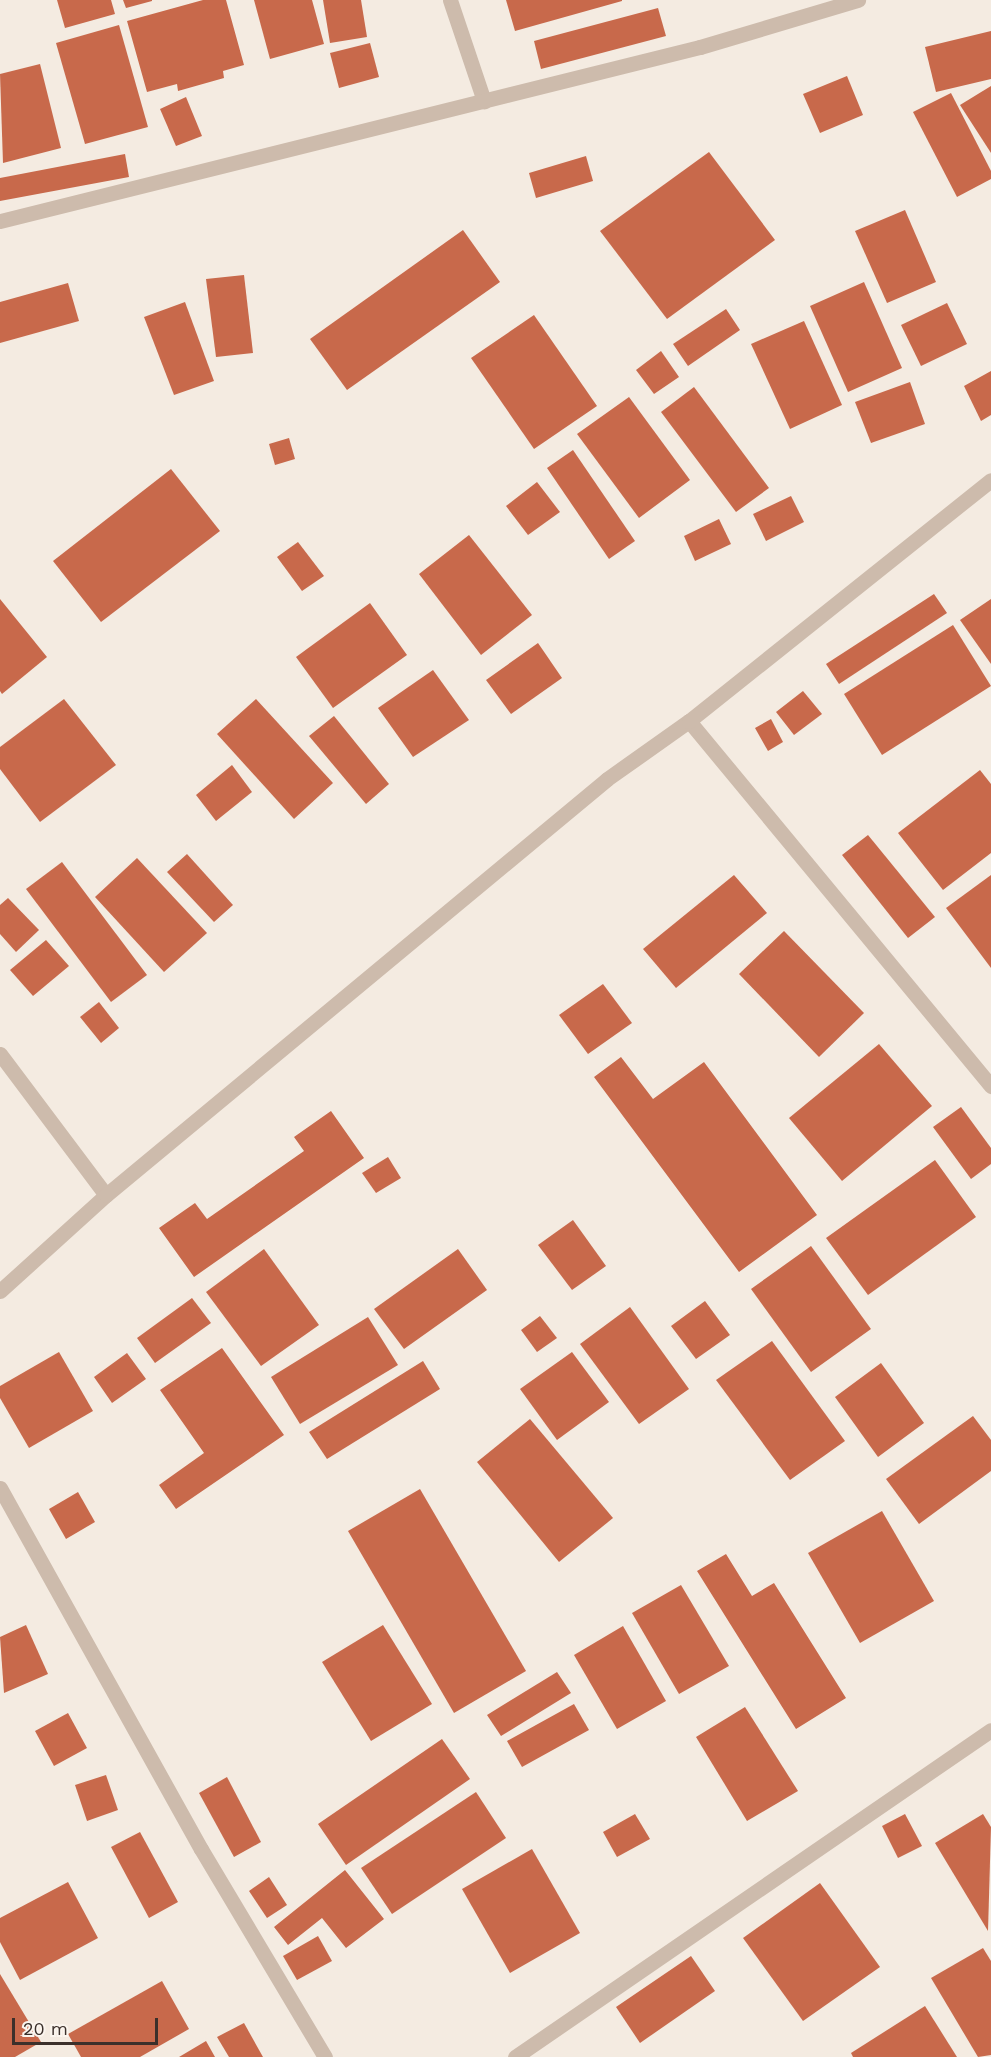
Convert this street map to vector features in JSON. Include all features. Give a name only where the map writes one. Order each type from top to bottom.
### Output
[{"type":"street","points":[[450,0],[484,101]]},
{"type":"street","points":[[0,221],[484,101],[858,0]]},
{"type":"street","points":[[0,1292],[106,1195],[607,779],[689,721],[991,480]]},
{"type":"street","points":[[689,721],[991,1086]]},
{"type":"street","points":[[0,1054],[106,1195]]},
{"type":"street","points":[[0,1491],[201,1849],[326,2057]]},
{"type":"street","points":[[515,2057],[991,1730]]},
{"type":"building","points":[[57,0],[111,0],[115,14],[65,28]]},
{"type":"building","points":[[123,0],[152,0],[152,1],[126,8]]},
{"type":"building","points":[[203,0],[226,0],[244,65],[223,71],[224,78],[178,91],[177,84],[147,92],[127,21]]},
{"type":"building","points":[[254,0],[312,0],[324,44],[270,59]]},
{"type":"building","points":[[323,0],[361,0],[367,37],[330,43]]},
{"type":"building","points":[[506,0],[622,0],[622,1],[515,31]]},
{"type":"building","points":[[658,8],[666,36],[541,69],[534,41]]},
{"type":"building","points":[[119,25],[148,127],[85,144],[56,43]]},
{"type":"building","points":[[991,31],[991,79],[936,92],[925,47]]},
{"type":"building","points":[[370,43],[379,77],[339,88],[330,53]]},
{"type":"building","points":[[40,64],[61,148],[3,163],[0,74]]},
{"type":"building","points":[[847,76],[863,115],[820,133],[803,94]]},
{"type":"building","points":[[991,86],[991,153],[960,105]]},
{"type":"building","points":[[951,93],[991,171],[991,179],[957,197],[913,112]]},
{"type":"building","points":[[186,97],[202,136],[176,146],[160,109]]},
{"type":"building","points":[[709,152],[775,240],[667,319],[600,231]]},
{"type":"building","points":[[125,154],[129,177],[0,201],[0,178]]},
{"type":"building","points":[[586,156],[593,181],[536,198],[529,173]]},
{"type":"building","points":[[905,210],[936,282],[887,303],[855,231]]},
{"type":"building","points":[[463,230],[500,282],[347,390],[310,339]]},
{"type":"building","points":[[244,275],[253,353],[216,357],[206,279]]},
{"type":"building","points":[[864,282],[902,368],[848,392],[810,306]]},
{"type":"building","points":[[68,283],[79,321],[0,343],[0,302]]},
{"type":"building","points":[[185,302],[214,381],[174,395],[144,317]]},
{"type":"building","points":[[947,303],[967,344],[921,366],[901,325]]},
{"type":"building","points":[[726,309],[740,330],[688,366],[673,344]]},
{"type":"building","points":[[534,315],[597,406],[534,449],[471,358]]},
{"type":"building","points":[[804,321],[842,405],[790,429],[751,344]]},
{"type":"building","points":[[661,351],[679,377],[654,394],[636,370]]},
{"type":"building","points":[[991,371],[991,415],[981,421],[964,386]]},
{"type":"building","points":[[910,382],[925,424],[871,443],[855,402]]},
{"type":"building","points":[[694,387],[769,488],[736,512],[661,412]]},
{"type":"building","points":[[629,397],[690,480],[639,518],[577,434]]},
{"type":"building","points":[[289,438],[295,459],[275,465],[269,444]]},
{"type":"building","points":[[573,450],[635,541],[609,559],[547,468]]},
{"type":"building","points":[[171,469],[220,531],[101,622],[53,561]]},
{"type":"building","points":[[537,482],[560,512],[528,535],[506,506]]},
{"type":"building","points":[[791,496],[804,522],[766,541],[753,514]]},
{"type":"building","points":[[719,519],[731,544],[695,561],[684,536]]},
{"type":"building","points":[[469,535],[532,615],[481,655],[419,574]]},
{"type":"building","points":[[298,542],[324,576],[302,591],[277,557]]},
{"type":"building","points":[[934,594],[947,613],[839,684],[826,664]]},
{"type":"building","points":[[0,599],[47,657],[2,694],[0,691]]},
{"type":"building","points":[[991,599],[991,664],[960,620]]},
{"type":"building","points":[[370,603],[407,655],[333,708],[296,657]]},
{"type":"building","points":[[953,625],[991,686],[882,755],[844,694]]},
{"type":"building","points":[[538,643],[562,678],[511,714],[486,680]]},
{"type":"building","points":[[433,670],[469,720],[413,757],[378,708]]},
{"type":"building","points":[[803,691],[822,714],[794,735],[776,712]]},
{"type":"building","points":[[64,699],[116,765],[40,822],[0,769],[0,747]]},
{"type":"building","points":[[256,699],[333,783],[294,819],[217,734]]},
{"type":"building","points":[[334,716],[389,784],[366,804],[309,736]]},
{"type":"building","points":[[771,719],[783,742],[768,751],[755,728]]},
{"type":"building","points":[[232,765],[252,792],[216,821],[196,795]]},
{"type":"building","points":[[980,770],[991,784],[991,853],[943,890],[898,833]]},
{"type":"building","points":[[868,835],[935,917],[908,938],[842,855]]},
{"type":"building","points":[[187,854],[233,905],[214,922],[167,872]]},
{"type":"building","points":[[137,858],[207,933],[164,972],[95,897]]},
{"type":"building","points":[[62,862],[147,975],[111,1002],[26,889]]},
{"type":"building","points":[[734,875],[767,913],[676,988],[643,949]]},
{"type":"building","points":[[991,875],[991,968],[946,908]]},
{"type":"building","points":[[8,898],[39,930],[16,952],[0,934],[0,905]]},
{"type":"building","points":[[784,931],[864,1013],[819,1057],[739,974]]},
{"type":"building","points":[[46,940],[69,966],[33,996],[10,970]]},
{"type":"building","points":[[603,984],[632,1023],[588,1054],[559,1015]]},
{"type":"building","points":[[99,1002],[119,1028],[101,1043],[80,1017]]},
{"type":"building","points":[[879,1044],[932,1106],[842,1181],[789,1118]]},
{"type":"building","points":[[621,1057],[653,1099],[704,1062],[817,1215],[739,1272],[594,1077]]},
{"type":"building","points":[[961,1107],[991,1148],[991,1164],[971,1179],[933,1127]]},
{"type":"building","points":[[331,1111],[364,1158],[194,1277],[159,1228],[195,1203],[207,1219],[304,1151],[294,1137]]},
{"type":"building","points":[[388,1157],[401,1178],[376,1193],[362,1173]]},
{"type":"building","points":[[935,1160],[976,1217],[868,1295],[826,1238]]},
{"type":"building","points":[[573,1220],[606,1266],[572,1290],[538,1245]]},
{"type":"building","points":[[811,1246],[871,1329],[811,1372],[751,1289]]},
{"type":"building","points":[[264,1249],[319,1325],[261,1366],[206,1292]]},
{"type":"building","points":[[458,1249],[487,1290],[404,1349],[374,1309]]},
{"type":"building","points":[[192,1298],[211,1323],[155,1363],[137,1338]]},
{"type":"building","points":[[705,1301],[730,1335],[696,1359],[671,1326]]},
{"type":"building","points":[[630,1307],[689,1389],[639,1424],[580,1344]]},
{"type":"building","points":[[540,1316],[557,1338],[537,1352],[521,1330]]},
{"type":"building","points":[[368,1317],[398,1365],[300,1424],[271,1377]]},
{"type":"building","points":[[772,1341],[845,1441],[790,1480],[716,1380]]},
{"type":"building","points":[[222,1348],[284,1435],[176,1509],[159,1485],[204,1453],[160,1390]]},
{"type":"building","points":[[59,1352],[93,1411],[29,1448],[0,1398],[0,1386]]},
{"type":"building","points":[[572,1352],[609,1402],[557,1440],[520,1389]]},
{"type":"building","points":[[127,1353],[146,1379],[112,1403],[94,1377]]},
{"type":"building","points":[[423,1361],[440,1389],[327,1459],[309,1432]]},
{"type":"building","points":[[881,1363],[924,1423],[878,1457],[835,1397]]},
{"type":"building","points":[[973,1416],[991,1440],[991,1471],[919,1524],[886,1479]]},
{"type":"building","points":[[530,1419],[613,1518],[559,1562],[477,1462]]},
{"type":"building","points":[[420,1489],[526,1671],[454,1713],[348,1531]]},
{"type":"building","points":[[78,1492],[95,1522],[66,1539],[49,1509]]},
{"type":"building","points":[[882,1511],[934,1601],[860,1643],[808,1553]]},
{"type":"building","points":[[726,1554],[752,1596],[774,1583],[846,1698],[796,1729],[697,1571]]},
{"type":"building","points":[[681,1585],[729,1666],[679,1694],[632,1613]]},
{"type":"building","points":[[26,1625],[48,1674],[4,1693],[0,1637]]},
{"type":"building","points":[[383,1625],[432,1704],[371,1741],[322,1662]]},
{"type":"building","points":[[623,1626],[666,1701],[617,1729],[574,1655]]},
{"type":"building","points":[[557,1672],[571,1693],[501,1736],[487,1715]]},
{"type":"building","points":[[574,1704],[589,1730],[522,1767],[507,1741]]},
{"type":"building","points":[[745,1707],[798,1791],[747,1821],[696,1737]]},
{"type":"building","points":[[68,1713],[87,1748],[54,1766],[35,1731]]},
{"type":"building","points":[[442,1739],[470,1779],[346,1865],[318,1824]]},
{"type":"building","points":[[106,1775],[118,1810],[87,1821],[75,1785]]},
{"type":"building","points":[[227,1777],[261,1842],[234,1857],[199,1793]]},
{"type":"building","points":[[476,1792],[506,1838],[392,1914],[361,1868]]},
{"type":"building","points":[[635,1814],[650,1839],[617,1857],[603,1832]]},
{"type":"building","points":[[905,1814],[922,1846],[898,1858],[882,1826]]},
{"type":"building","points":[[983,1814],[991,1827],[988,1931],[935,1843]]},
{"type":"building","points":[[140,1832],[178,1902],[149,1918],[111,1847]]},
{"type":"building","points":[[532,1849],[580,1933],[510,1973],[462,1889]]},
{"type":"building","points":[[345,1870],[384,1919],[346,1948],[322,1918],[288,1945],[274,1927]]},
{"type":"building","points":[[269,1877],[287,1905],[267,1918],[249,1891]]},
{"type":"building","points":[[68,1882],[98,1938],[20,1980],[0,1942],[0,1918]]},
{"type":"building","points":[[820,1883],[880,1967],[803,2021],[743,1938]]},
{"type":"building","points":[[318,1936],[332,1961],[297,1980],[283,1956]]},
{"type":"building","points":[[983,1948],[991,1961],[991,2055],[978,2057],[931,1978]]},
{"type":"building","points":[[691,1956],[715,1991],[640,2043],[616,2007]]},
{"type":"building","points":[[0,1974],[41,2042],[15,2057],[0,2057]]},
{"type":"building","points":[[162,1981],[189,2029],[140,2057],[81,2057],[68,2034]]},
{"type":"building","points":[[925,2006],[957,2057],[853,2057],[851,2053]]},
{"type":"building","points":[[244,2023],[263,2057],[229,2057],[217,2037]]},
{"type":"building","points":[[206,2041],[215,2057],[179,2057]]}]
